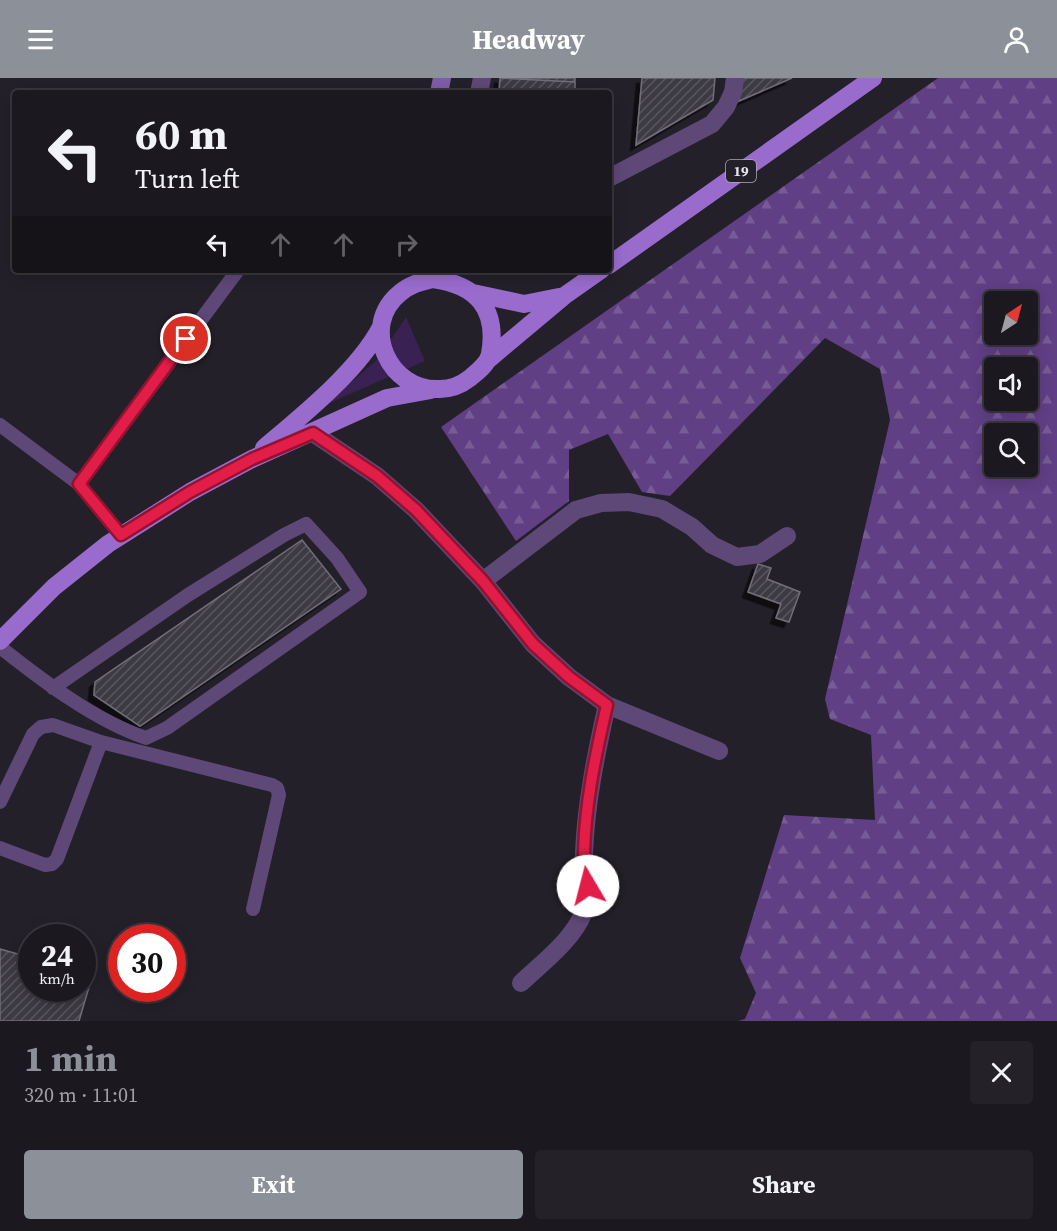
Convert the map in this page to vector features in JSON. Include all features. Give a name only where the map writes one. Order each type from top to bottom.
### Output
[{"type":"main road","name":"19","points":[[612,262],[873,78]]},
{"type":"main road","points":[[0,641],[54,586],[121,535],[190,492],[252,459],[387,398],[448,389],[465,382],[489,358],[564,296],[597,273]]},
{"type":"main road","points":[[252,459],[319,401],[372,343],[381,327],[387,308],[399,293],[417,277],[433,279],[449,276],[473,293],[483,304],[490,321],[492,340],[489,358]]},
{"type":"main road","points":[[473,293],[524,304],[564,296]]},
{"type":"main road","points":[[381,327],[382,346],[388,362],[399,376],[414,385],[431,390]]},
{"type":"street","points":[[612,176],[712,124],[726,107],[733,92],[735,78]]},
{"type":"street","points":[[313,433],[377,476],[416,510],[483,581],[533,644],[569,677],[607,705],[719,751]]},
{"type":"street","points":[[483,581],[576,510],[601,503],[629,502],[662,509],[692,527],[712,545],[737,557],[760,554],[787,536]]},
{"type":"street","points":[[521,983],[572,934],[585,910],[588,886],[584,856],[587,814],[593,767],[607,705]]},
{"type":"lane","points":[[79,484],[236,273]]},
{"type":"lane","points":[[0,425],[79,484],[121,535]]},
{"type":"lane","points":[[0,647],[53,688],[128,732],[146,738],[167,728],[360,592],[337,558],[306,524],[284,535],[188,595],[53,688]]},
{"type":"lane","points":[[0,802],[33,734],[41,727],[53,725],[101,742],[272,785],[277,788],[279,795],[253,909]]},
{"type":"lane","points":[[0,848],[45,865],[57,860],[101,742]]},
{"type":"shaded area","points":[[406,317],[425,361],[325,405],[379,358]]},
{"type":"green space","points":[[938,78],[1057,78],[1057,1021],[738,1021],[745,1019],[756,993],[740,958],[784,815],[875,820],[871,735],[830,719],[825,699],[890,420],[880,369],[825,338],[670,496],[642,492],[608,434],[569,450],[569,501],[516,541],[441,427]]},
{"type":"building","points":[[500,78],[575,82],[575,90],[499,90]]},
{"type":"building","points":[[500,78],[575,78],[575,82]]},
{"type":"building","points":[[642,78],[715,78],[713,100],[636,145]]},
{"type":"building","points":[[741,78],[792,78],[739,101]]},
{"type":"building","points":[[302,540],[341,589],[140,726],[94,695],[95,682]]},
{"type":"building","points":[[758,564],[771,568],[767,579],[800,592],[789,622],[776,618],[781,604],[748,592]]},
{"type":"building","points":[[0,949],[18,954],[18,1002],[85,1002],[79,1021],[0,1021]]},
{"type":"route","points":[[186,339],[79,484],[121,535],[190,492],[252,459],[313,433],[377,476],[449,543],[483,581],[533,644],[569,677],[607,705],[593,767],[587,814],[584,856],[588,886]]}]
